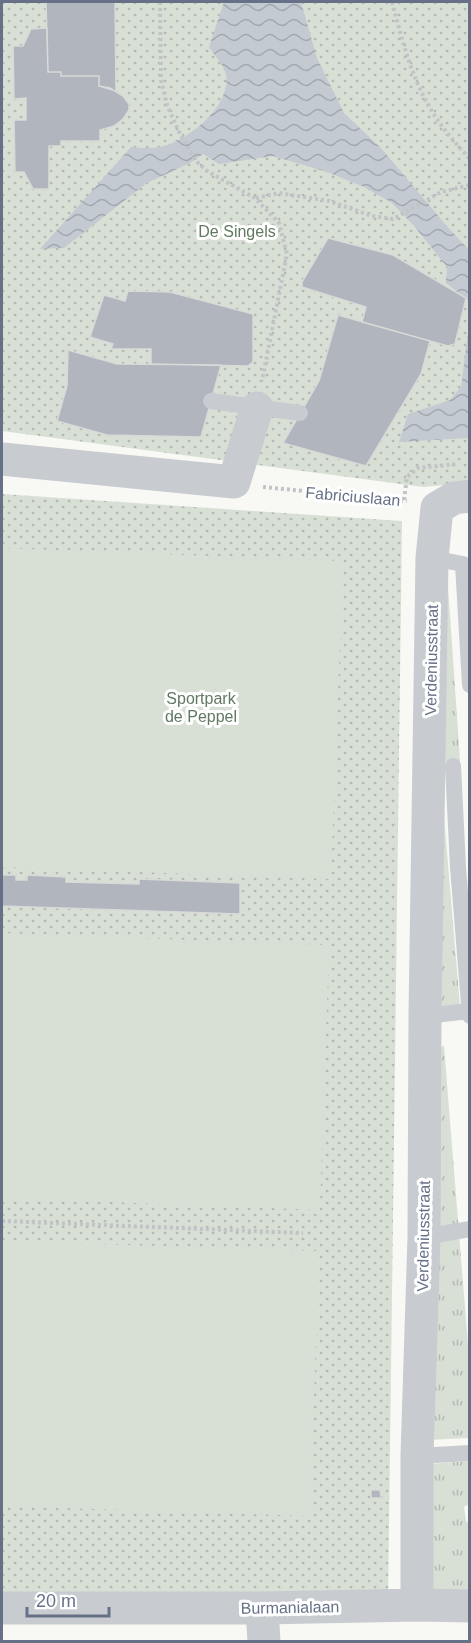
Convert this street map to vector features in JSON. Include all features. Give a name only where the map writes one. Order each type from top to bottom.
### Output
[{"type":"street","points":[[2,459],[234,482],[257,408]]},
{"type":"street","points":[[437,508],[454,498],[470,496]]},
{"type":"street","name":"Verdeniusstraat","points":[[417,1605],[417,1456],[424,1236],[425,1016],[451,764],[432,558],[437,508]]},
{"type":"street","name":"Burmanialaan","points":[[2,1608],[470,1605]]},
{"type":"street","points":[[262,1608],[264,1641]]},
{"type":"lane","points":[[211,401],[300,413]]},
{"type":"lane","name":"Verdeniusstraat","points":[[432,558],[463,564],[470,685]]},
{"type":"lane","name":"Verdeniusstraat","points":[[451,764],[470,1016]]},
{"type":"lane","points":[[425,1016],[469,1011]]},
{"type":"lane","points":[[424,1236],[470,1229]]},
{"type":"lane","points":[[417,1456],[470,1453]]},
{"type":"path","points":[[160,2],[161,80],[167,105],[178,130],[196,161],[207,171],[255,198],[279,223],[287,254],[257,408]]},
{"type":"path","points":[[392,2],[406,51],[427,103],[454,143],[470,159]]},
{"type":"path","points":[[255,198],[279,193],[329,201],[372,216],[393,219],[441,192],[470,184]]},
{"type":"path","points":[[404,500],[407,477],[418,468],[459,464]]},
{"type":"path","name":"Fabriciuslaan","points":[[234,482],[272,489],[404,500],[437,508]]},
{"type":"path","points":[[2,1221],[303,1233]]},
{"type":"green space","name":"De Singels","points":[[2,2],[469,2],[469,483],[423,487],[2,431]]},
{"type":"green space","name":"Sportpark de Peppel","points":[[2,494],[402,521],[388,1603],[2,1596]]},
{"type":"green space","points":[[2,548],[343,561],[331,879],[2,867]]},
{"type":"green space","points":[[448,586],[460,761],[440,764]]},
{"type":"green space","points":[[443,805],[460,1006],[435,1016]]},
{"type":"green space","points":[[2,933],[329,945],[320,1210],[2,1198]]},
{"type":"green space","points":[[444,1046],[469,1357],[470,1438],[427,1440],[435,1049]]},
{"type":"green space","points":[[2,1241],[319,1251],[310,1516],[2,1506]]},
{"type":"green space","points":[[469,1461],[469,1504],[464,1507],[466,1521],[469,1523],[469,1593],[431,1593],[430,1464]]},
{"type":"water","points":[[224,2],[301,2],[317,58],[344,113],[381,148],[469,250],[469,301],[446,283],[447,267],[392,203],[364,187],[327,172],[273,156],[219,164],[203,154],[190,163],[147,183],[64,248],[40,249],[131,147],[156,148],[174,142],[197,128],[216,109],[226,86],[226,74],[209,47]]},
{"type":"water","points":[[469,325],[469,438],[399,442],[408,414],[450,400],[461,387]]},
{"type":"building","points":[[46,2],[115,2],[116,91],[99,86],[99,76],[61,76],[61,72],[48,72]]},
{"type":"building","points":[[47,28],[48,72],[61,72],[61,76],[99,76],[99,86],[110,88],[123,96],[129,104],[129,110],[114,126],[100,130],[100,141],[61,141],[61,146],[49,146],[49,189],[33,189],[24,172],[15,172],[14,120],[26,120],[26,98],[14,99],[13,46],[23,46],[31,29]]},
{"type":"building","points":[[328,238],[393,255],[466,298],[455,344],[448,346],[362,322],[366,307],[302,287],[302,282]]},
{"type":"building","points":[[128,291],[170,292],[253,314],[253,362],[248,366],[151,364],[151,349],[111,349],[113,344],[90,337],[104,295],[125,301]]},
{"type":"building","points":[[338,315],[430,341],[421,374],[366,466],[283,443],[319,381]]},
{"type":"building","points":[[68,350],[117,364],[221,365],[201,437],[107,435],[57,421],[67,386]]},
{"type":"building","points":[[2,875],[16,875],[16,880],[27,880],[27,875],[66,877],[66,882],[139,884],[139,879],[240,883],[240,914],[2,906]]},
{"type":"building","points":[[371,1490],[380,1490],[381,1498],[371,1498]]}]
